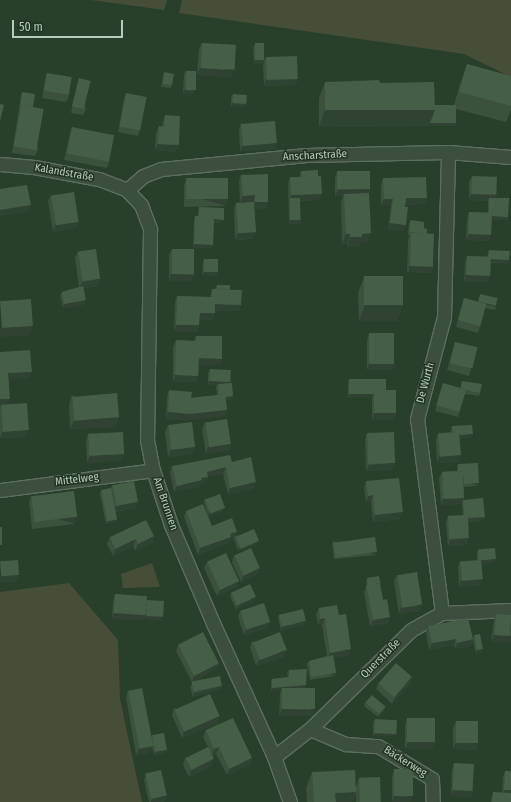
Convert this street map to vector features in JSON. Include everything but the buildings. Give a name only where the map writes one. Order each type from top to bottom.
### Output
[{"type":"street","name":"Anscharstraße","points":[[126,190],[143,176],[161,169],[306,155],[448,152],[511,157]]},
{"type":"street","name":"De Wurth","points":[[442,613],[417,419],[444,317],[448,152]]},
{"type":"street","name":"Kalandstraße","points":[[0,164],[34,167],[99,179],[126,190]]},
{"type":"street","name":"Am Brunnen","points":[[126,190],[141,205],[150,229],[147,440],[153,470],[171,525],[213,623],[274,757],[290,802]]},
{"type":"street","name":"Mittelweg","points":[[0,490],[153,470]]},
{"type":"street","name":"Querstraße","points":[[274,757],[310,729],[411,630],[442,613],[511,610]]},
{"type":"street","name":"Bäckerweg","points":[[310,729],[346,744],[378,746],[432,779],[433,802]]},
{"type":"green space","points":[[91,0],[167,0],[164,10]]},
{"type":"green space","points":[[182,0],[511,0],[511,77],[464,54],[179,13]]},
{"type":"green space","points":[[152,563],[160,587],[123,588],[121,574]]},
{"type":"green space","points":[[69,583],[118,640],[120,699],[142,802],[0,802],[0,592]]}]
